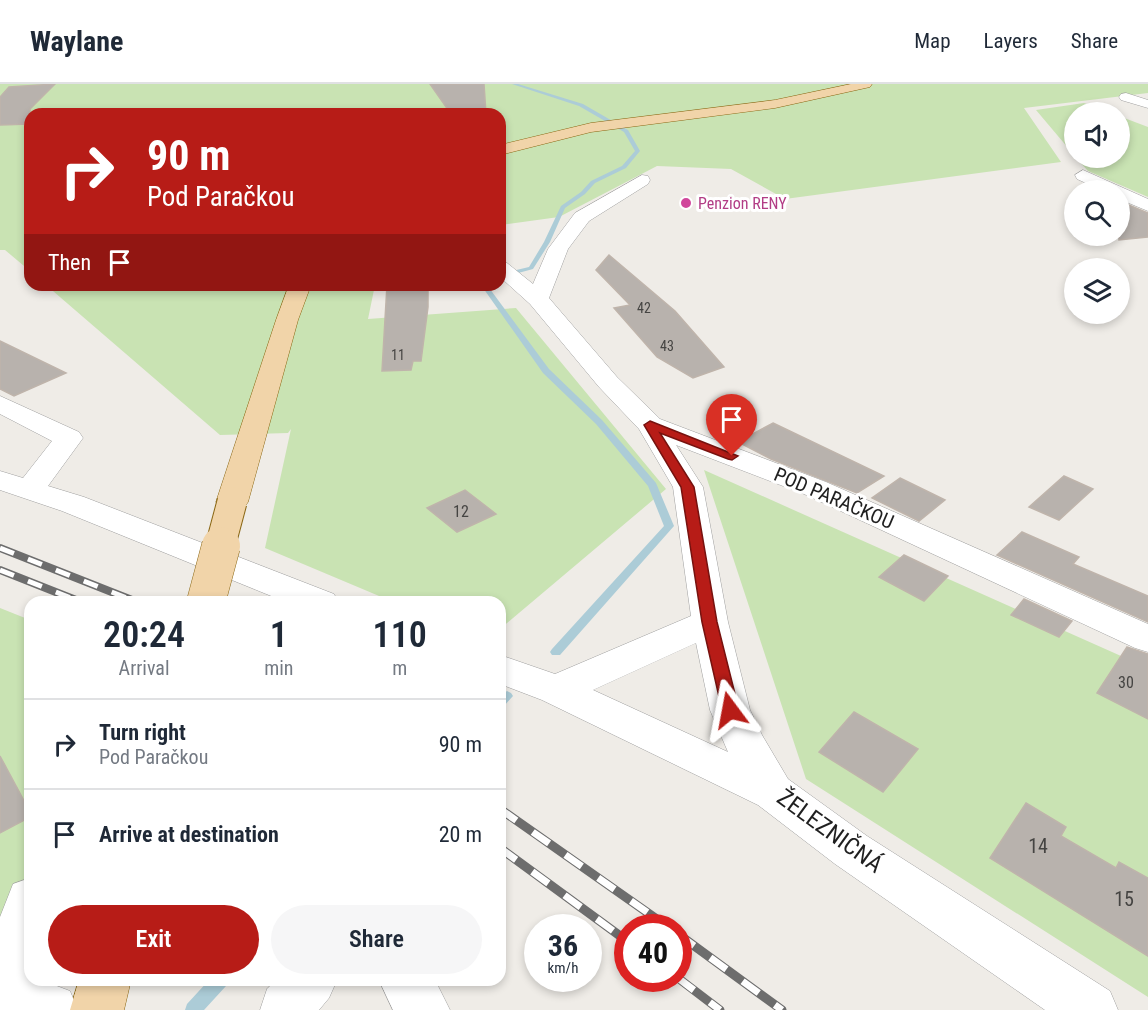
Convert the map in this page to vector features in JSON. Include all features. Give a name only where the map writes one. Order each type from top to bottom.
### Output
[{"type":"main road","points":[[506,148],[598,126],[652,117],[784,103],[866,84]]},
{"type":"main road","points":[[208,596],[232,502],[298,291]]},
{"type":"main road","points":[[97,1010],[103,986]]},
{"type":"street","points":[[1126,97],[1148,104]]},
{"type":"street","points":[[1083,176],[1092,180]]},
{"type":"street","points":[[538,299],[558,249],[582,217],[642,180]]},
{"type":"street","points":[[1130,198],[1148,206]]},
{"type":"street","name":"POD PARAČKOU","points":[[506,272],[538,299],[609,382],[650,425],[815,488],[1148,639]]},
{"type":"street","points":[[0,404],[69,438],[15,484],[305,596]]},
{"type":"street","name":"ŽELEZNIČNÁ","points":[[650,425],[688,487],[710,622],[730,710],[744,742],[773,792],[851,849],[1092,1010]]},
{"type":"street","points":[[556,690],[710,622]]},
{"type":"street","points":[[506,671],[556,690],[773,792]]},
{"type":"street","points":[[24,918],[0,991],[51,1010]]},
{"type":"street","points":[[287,1010],[286,1008],[306,986]]},
{"type":"street","points":[[409,986],[423,1010]]},
{"type":"green space","points":[[0,84],[1148,84],[1148,93],[1024,108],[1061,162],[785,199],[731,169],[657,166],[559,217],[506,224],[506,108],[24,108],[24,266],[5,250],[0,250]]},
{"type":"green space","points":[[1064,106],[1064,143],[1036,110]]},
{"type":"green space","points":[[1130,120],[1148,127],[1148,197],[1130,189],[1130,180],[1109,180],[1085,168],[1130,168]]},
{"type":"green space","points":[[53,291],[374,291],[368,319],[516,308],[666,489],[506,624],[506,596],[379,596],[265,548],[291,429],[288,433],[220,435]]},
{"type":"green space","points":[[704,470],[1148,668],[1148,997],[806,779]]},
{"type":"green space","points":[[0,608],[24,618],[24,933],[0,999]]},
{"type":"building","points":[[55,84],[31,108],[24,108],[24,124],[0,125],[0,97],[9,87]]},
{"type":"building","points":[[430,84],[484,84],[486,108],[447,108]]},
{"type":"building","points":[[1130,206],[1148,213],[1148,237],[1130,239]]},
{"type":"building","points":[[609,255],[675,311],[724,367],[693,378],[657,357],[614,308],[630,305],[596,270]]},
{"type":"building","points":[[387,291],[428,291],[421,361],[413,361],[411,370],[382,371]]},
{"type":"building","points":[[0,341],[66,373],[14,396],[0,389]]},
{"type":"building","points":[[773,423],[884,476],[857,493],[771,459],[738,442]]},
{"type":"building","points":[[1064,476],[1093,489],[1059,520],[1029,507]]},
{"type":"building","points":[[900,478],[945,500],[919,521],[872,498]]},
{"type":"building","points":[[465,490],[496,514],[457,532],[427,508]]},
{"type":"building","points":[[1022,532],[1079,557],[1073,564],[1148,596],[1148,622],[997,555]]},
{"type":"building","points":[[904,555],[948,576],[924,601],[879,577]]},
{"type":"building","points":[[1024,599],[1072,621],[1059,637],[1011,615]]},
{"type":"building","points":[[1127,647],[1148,654],[1148,719],[1097,693]]},
{"type":"building","points":[[854,712],[918,749],[883,792],[819,752]]},
{"type":"building","points":[[0,756],[24,801],[24,820],[0,833]]},
{"type":"building","points":[[1026,803],[1066,827],[1061,836],[1116,868],[1119,862],[1148,878],[1148,956],[990,858]]},
{"type":"waterway","points":[[506,274],[531,268],[547,242],[563,207],[583,193],[593,182],[624,167],[638,151],[626,131],[581,105],[514,84]]},
{"type":"waterway","points":[[488,291],[546,371],[599,422],[653,485],[669,526],[556,652]]},
{"type":"waterway","points":[[193,1010],[215,986]]},
{"type":"railway","points":[[0,548],[122,596]]},
{"type":"railway","points":[[0,570],[66,596]]},
{"type":"railway","points":[[506,813],[649,914]]},
{"type":"railway","points":[[506,852],[614,931]]},
{"type":"railway","points":[[692,944],[782,1010]]},
{"type":"railway","points":[[692,989],[720,1010]]},
{"type":"place","name":"Penzion RENY","points":[[686,203]]},
{"type":"route","points":[[730,710],[710,622],[688,487],[650,425],[732,456]]}]
